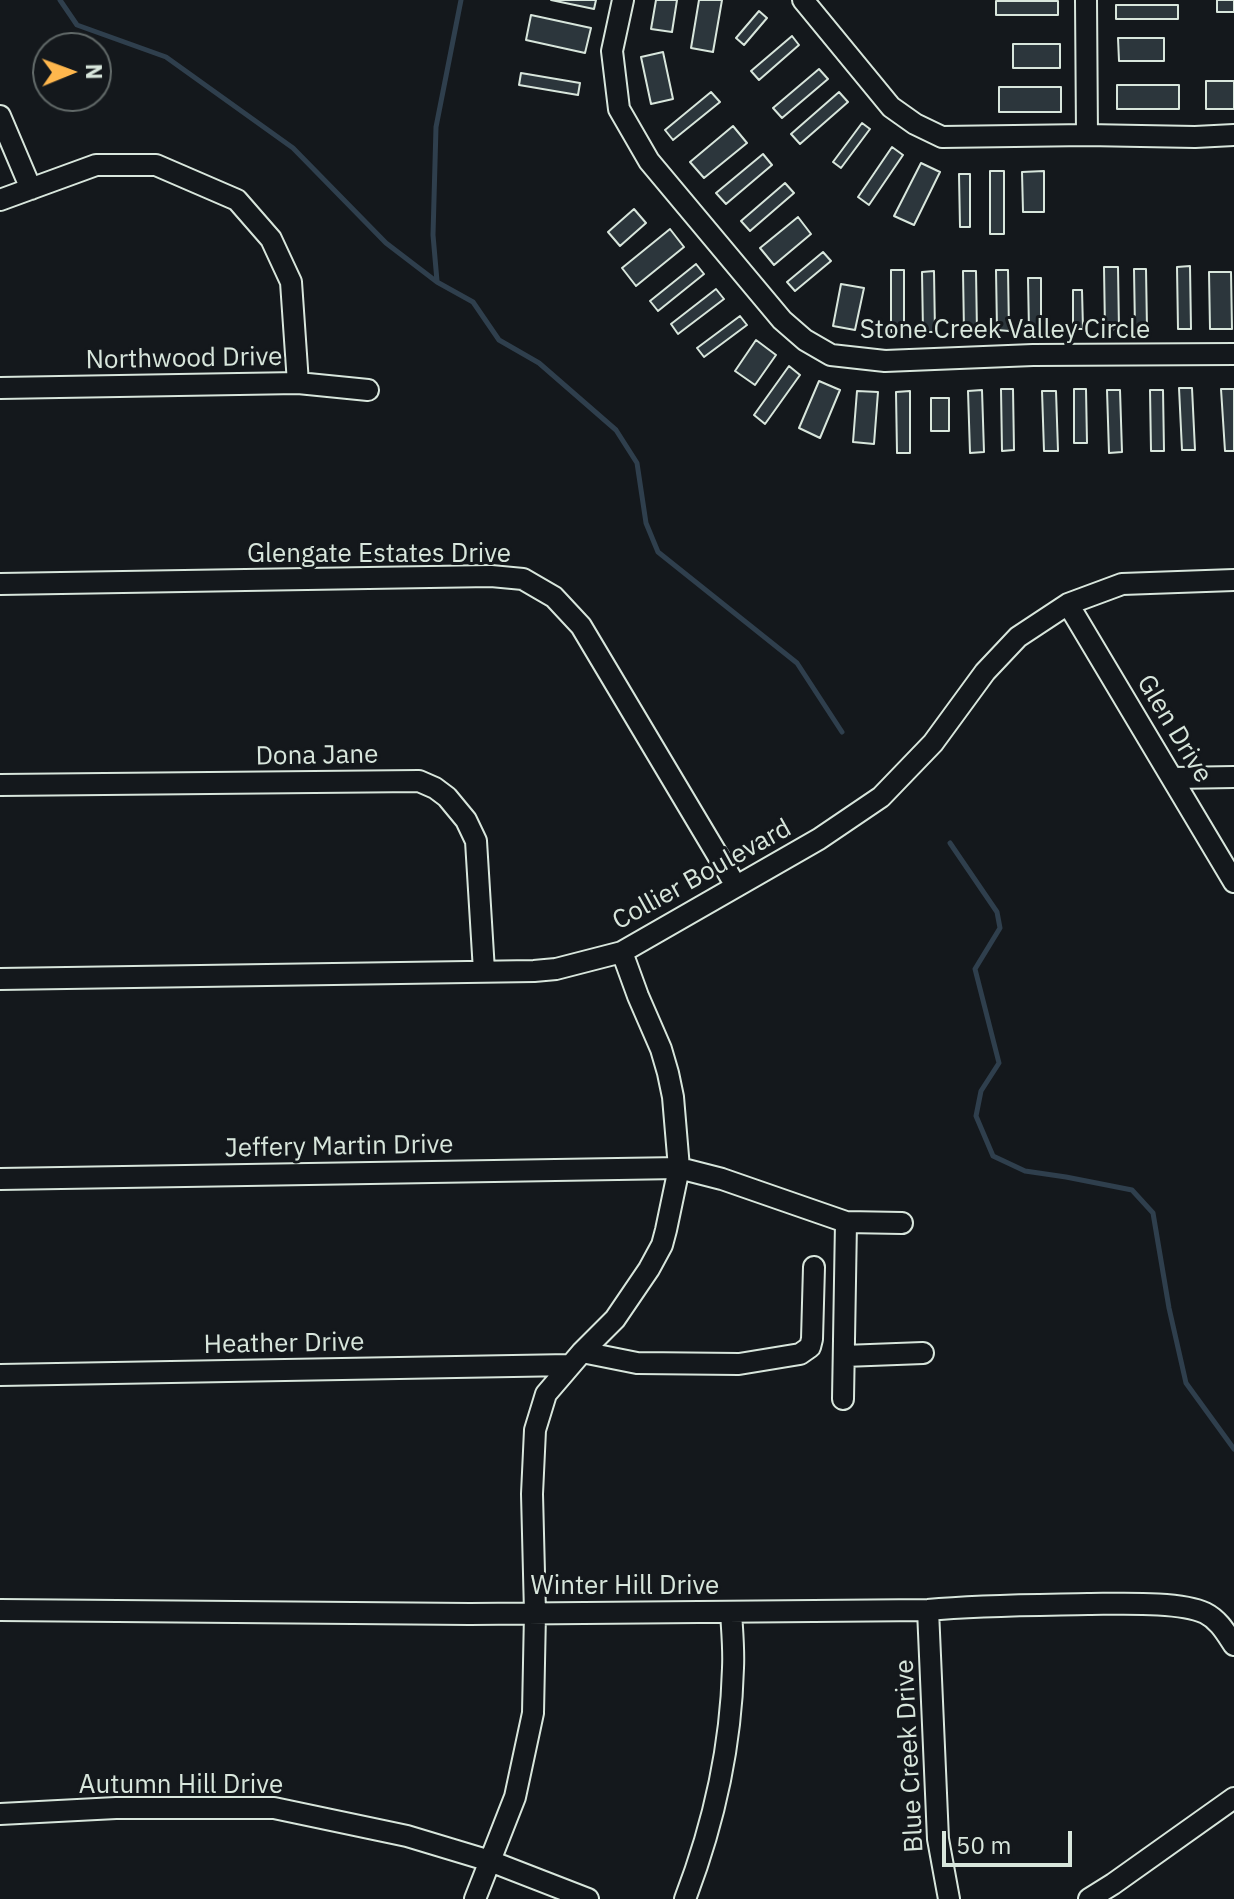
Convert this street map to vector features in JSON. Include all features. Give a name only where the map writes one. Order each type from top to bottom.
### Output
[{"type":"street","name":"Stone Creek Valley Circle","points":[[623,0],[612,51],[619,109],[649,161],[782,320],[805,340],[831,355],[885,361],[1033,355],[1234,354]]},
{"type":"street","points":[[803,0],[891,107],[915,124],[942,137],[1234,135]]},
{"type":"street","points":[[1086,0],[1087,135]]},
{"type":"street","points":[[0,116],[31,189]]},
{"type":"street","points":[[0,200],[96,165],[156,165],[237,200],[271,239],[291,282],[298,383]]},
{"type":"street","name":"Northwood Drive","points":[[0,388],[298,383],[368,390]]},
{"type":"street","name":"Glengate Estates Drive","points":[[0,584],[491,576],[523,579],[554,597],[581,626],[736,886]]},
{"type":"street","name":"Collier Boulevard","points":[[0,979],[556,969],[622,952],[819,839],[881,797],[933,743],[985,672],[1018,637],[1068,604],[1122,584],[1234,580]]},
{"type":"street","name":"Glen Drive","points":[[1068,604],[1234,882]]},
{"type":"street","points":[[1173,778],[1234,777]]},
{"type":"street","name":"Dona Jane","points":[[0,785],[419,781],[447,797],[466,820],[476,841],[484,971]]},
{"type":"street","points":[[475,1899],[515,1797],[533,1713],[535,1613],[532,1494],[535,1430],[546,1394],[615,1319],[662,1245],[679,1168],[668,1073],[622,952]]},
{"type":"street","name":"Jeffery Martin Drive","points":[[0,1179],[679,1168],[722,1179],[846,1222],[902,1223]]},
{"type":"street","points":[[843,1399],[846,1222]]},
{"type":"street","name":"Heather Drive","points":[[0,1375],[576,1359],[739,1364],[800,1354],[810,1347],[814,1267]]},
{"type":"street","points":[[844,1356],[923,1353]]},
{"type":"street","name":"Winter Hill Drive","points":[[0,1610],[731,1612],[1126,1604],[1182,1608],[1208,1614],[1224,1629],[1234,1645]]},
{"type":"street","name":"Blue Creek Drive","points":[[928,1610],[938,1839],[949,1899]]},
{"type":"street","points":[[685,1899],[712,1816],[728,1730],[733,1666],[731,1612]]},
{"type":"street","points":[[1089,1899],[1234,1798]]},
{"type":"street","name":"Autumn Hill Drive","points":[[0,1814],[116,1808],[274,1808],[407,1836],[490,1861],[588,1899]]},
{"type":"building","points":[[551,0],[596,0],[594,9]]},
{"type":"building","points":[[656,0],[677,0],[672,32],[651,29]]},
{"type":"building","points":[[699,0],[722,0],[713,52],[691,48]]},
{"type":"building","points":[[1217,0],[1234,0],[1234,12],[1217,12]]},
{"type":"building","points":[[996,1],[1058,1],[1058,15],[996,15]]},
{"type":"building","points":[[1116,5],[1178,5],[1178,19],[1116,19]]},
{"type":"building","points":[[759,11],[767,18],[744,45],[736,38]]},
{"type":"building","points":[[531,15],[591,28],[585,53],[526,40]]},
{"type":"building","points":[[792,36],[799,45],[759,80],[751,71]]},
{"type":"building","points":[[1118,38],[1164,38],[1164,61],[1119,61]]},
{"type":"building","points":[[1013,44],[1060,44],[1060,68],[1013,68]]},
{"type":"building","points":[[663,52],[673,99],[651,104],[641,57]]},
{"type":"building","points":[[819,69],[828,79],[782,118],[773,108]]},
{"type":"building","points":[[521,73],[580,83],[578,95],[519,85]]},
{"type":"building","points":[[1206,81],[1234,81],[1234,109],[1206,109]]},
{"type":"building","points":[[1117,85],[1179,85],[1179,109],[1117,109]]},
{"type":"building","points":[[999,87],[1061,87],[1061,112],[999,112]]},
{"type":"building","points":[[711,92],[720,102],[673,140],[665,130]]},
{"type":"building","points":[[839,92],[848,102],[800,144],[791,134]]},
{"type":"building","points":[[862,123],[870,129],[841,168],[833,162]]},
{"type":"building","points":[[733,126],[747,143],[704,178],[690,162]]},
{"type":"building","points":[[892,147],[903,155],[869,205],[858,197]]},
{"type":"building","points":[[763,154],[772,165],[726,204],[716,193]]},
{"type":"building","points":[[921,163],[940,172],[914,225],[894,216]]},
{"type":"building","points":[[990,171],[1004,171],[1004,234],[990,234]]},
{"type":"building","points":[[1044,171],[1044,212],[1023,212],[1022,172]]},
{"type":"building","points":[[959,174],[970,174],[970,227],[960,227]]},
{"type":"building","points":[[785,183],[794,193],[750,231],[741,221]]},
{"type":"building","points":[[634,209],[646,223],[620,246],[608,232]]},
{"type":"building","points":[[798,217],[811,234],[774,265],[760,248]]},
{"type":"building","points":[[670,229],[684,247],[636,286],[622,268]]},
{"type":"building","points":[[823,252],[831,261],[795,291],[787,282]]},
{"type":"building","points":[[696,264],[704,274],[658,311],[650,301]]},
{"type":"building","points":[[1190,266],[1191,329],[1178,329],[1177,267]]},
{"type":"building","points":[[1104,267],[1118,267],[1119,330],[1105,330]]},
{"type":"building","points":[[1134,269],[1146,269],[1147,329],[1135,329]]},
{"type":"building","points":[[891,270],[904,270],[904,332],[891,332]]},
{"type":"building","points":[[996,270],[1008,270],[1009,331],[997,330]]},
{"type":"building","points":[[934,271],[935,332],[923,332],[922,272]]},
{"type":"building","points":[[963,271],[976,271],[977,332],[964,332]]},
{"type":"building","points":[[1209,272],[1231,272],[1232,329],[1210,329]]},
{"type":"building","points":[[1028,278],[1041,278],[1041,331],[1029,331]]},
{"type":"building","points":[[841,284],[864,288],[855,330],[833,326]]},
{"type":"building","points":[[716,289],[724,299],[678,334],[671,324]]},
{"type":"building","points":[[1073,290],[1082,290],[1083,329],[1073,329]]},
{"type":"building","points":[[740,316],[747,325],[704,357],[697,348]]},
{"type":"building","points":[[756,340],[776,355],[755,385],[735,371]]},
{"type":"building","points":[[789,366],[800,375],[765,424],[754,415]]},
{"type":"building","points":[[819,381],[840,390],[820,438],[799,428]]},
{"type":"building","points":[[1179,388],[1192,388],[1195,450],[1182,450]]},
{"type":"building","points":[[1001,389],[1013,389],[1014,450],[1002,451]]},
{"type":"building","points":[[1074,389],[1086,389],[1087,443],[1074,443]]},
{"type":"building","points":[[1221,389],[1234,389],[1234,451],[1225,451]]},
{"type":"building","points":[[982,390],[984,452],[970,453],[968,391]]},
{"type":"building","points":[[1107,390],[1120,390],[1122,452],[1109,453]]},
{"type":"building","points":[[1150,390],[1163,390],[1164,451],[1151,451]]},
{"type":"building","points":[[857,391],[878,392],[874,444],[853,442]]},
{"type":"building","points":[[910,391],[910,453],[897,453],[896,392]]},
{"type":"building","points":[[1042,391],[1056,391],[1058,451],[1044,451]]},
{"type":"building","points":[[931,398],[949,398],[949,431],[931,431]]},
{"type":"waterway","points":[[60,0],[77,25],[166,57],[293,148],[386,243],[437,282],[473,302],[499,340],[539,363],[616,430],[637,463],[646,523],[658,552],[797,663],[842,732]]},
{"type":"waterway","points":[[437,281],[433,235],[436,127],[461,0]]},
{"type":"waterway","points":[[950,843],[997,912],[1000,928],[975,969],[999,1063],[981,1091],[976,1116],[993,1156],[1025,1171],[1132,1190],[1153,1213],[1186,1383],[1234,1449]]}]
